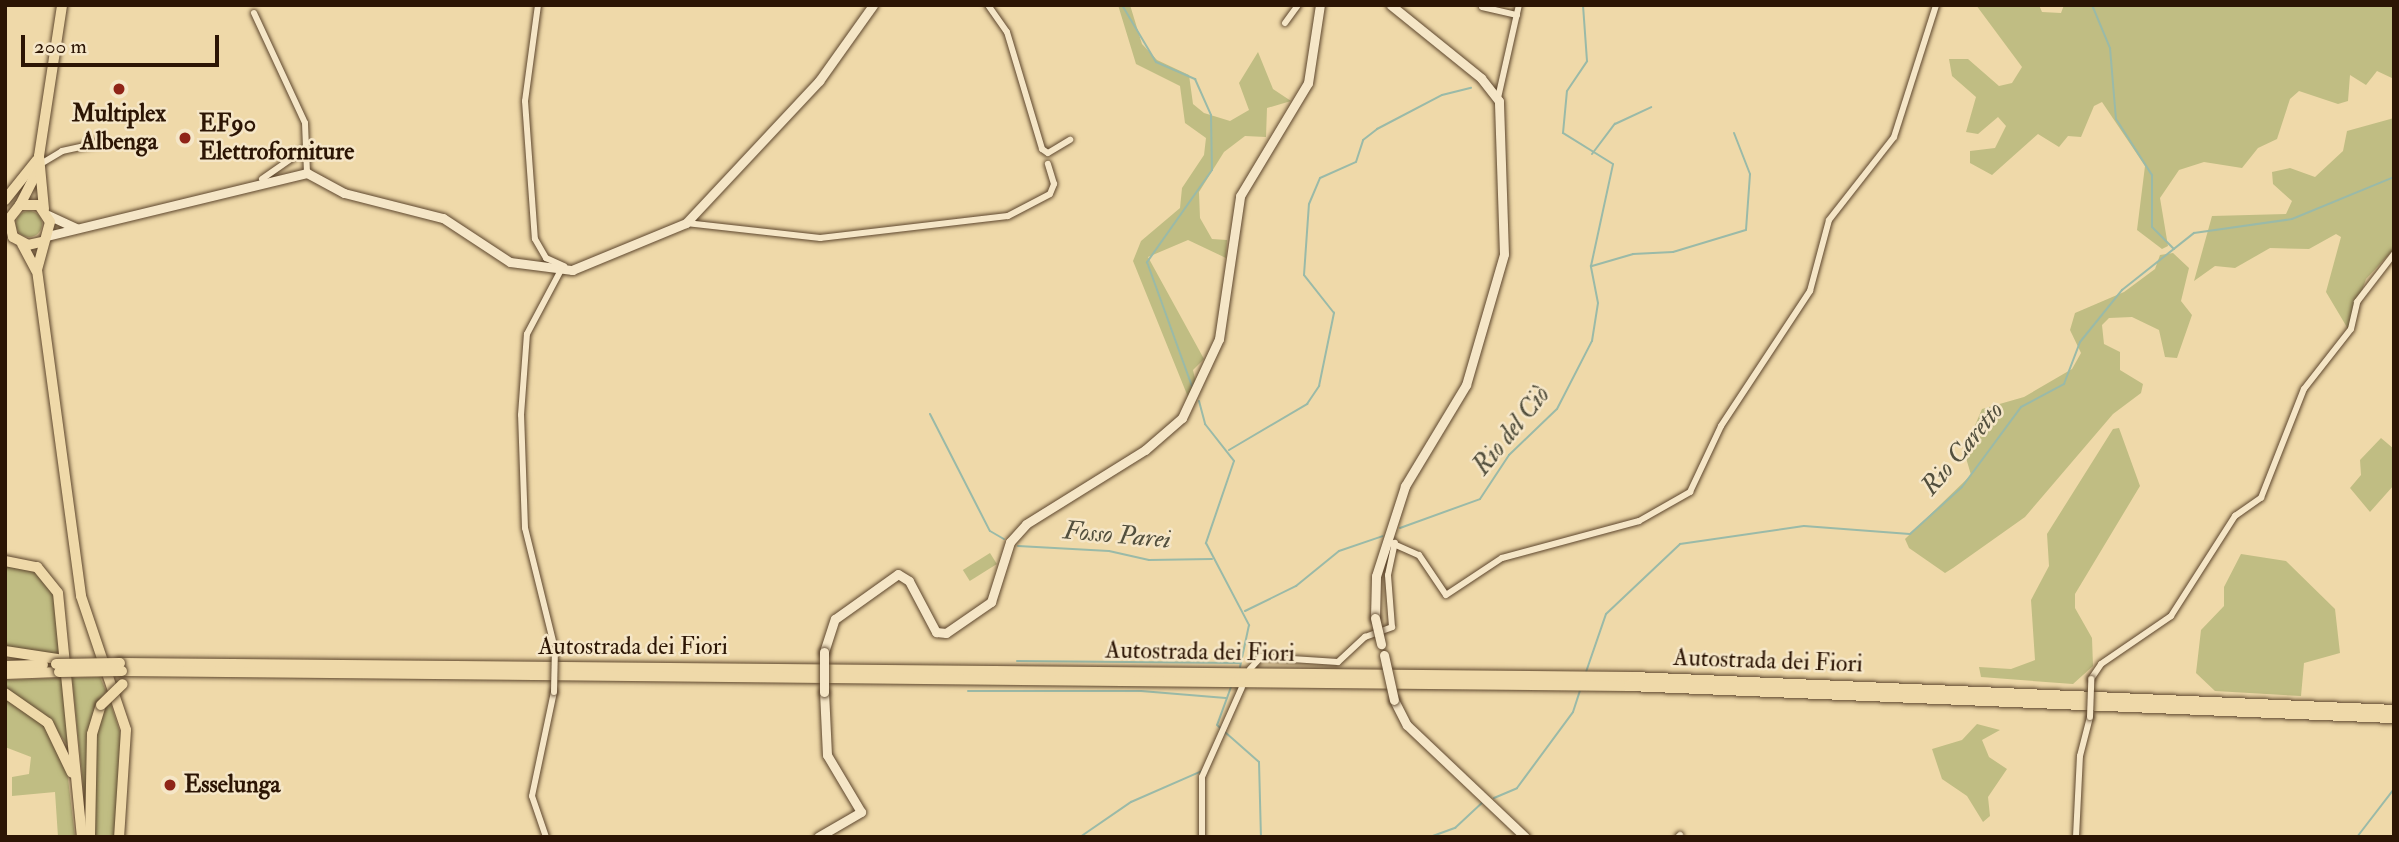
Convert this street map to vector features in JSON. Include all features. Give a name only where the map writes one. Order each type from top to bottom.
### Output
[{"type":"highway","points":[[5,561],[37,566],[58,593],[82,837]]},
{"type":"highway","points":[[5,651],[57,665]]},
{"type":"highway","name":"Autostrada dei Fiori","points":[[5,666],[92,663],[200,672],[1629,686],[2394,718]]},
{"type":"highway","name":"Autostrada dei Fiori","points":[[5,674],[57,665],[1633,677],[2394,710]]},
{"type":"highway","points":[[90,837],[92,734],[101,705],[123,684],[200,672]]},
{"type":"highway","points":[[5,693],[54,730],[80,799]]},
{"type":"main road","points":[[62,5],[39,163],[46,212],[44,239],[37,270],[81,596],[126,730],[119,837]]},
{"type":"main road","points":[[5,200],[39,163]]},
{"type":"main road","points":[[37,270],[22,244],[8,232],[13,209],[39,163]]},
{"type":"main road","points":[[13,209],[46,212]]},
{"type":"main road","points":[[22,244],[44,239]]},
{"type":"street","points":[[538,5],[525,101],[535,239],[546,258],[572,270]]},
{"type":"street","points":[[44,239],[262,179],[307,173],[344,193],[443,218],[496,257],[560,272],[572,270],[686,223],[819,80],[873,5]]},
{"type":"street","points":[[988,5],[1007,32],[1042,149],[1048,153],[1070,140]]},
{"type":"street","points":[[1285,23],[1297,5]]},
{"type":"street","points":[[818,837],[862,812],[827,755],[824,652],[835,618],[898,574],[909,581],[936,632],[946,633],[991,602],[1010,542],[1026,524],[1145,450],[1182,418],[1219,340],[1240,196],[1308,83],[1320,5]]},
{"type":"street","points":[[1391,5],[1498,98]]},
{"type":"street","points":[[1519,5],[1498,98],[1504,213],[1500,281],[1466,385],[1405,486],[1391,542],[1373,587],[1375,618],[1394,700],[1407,725],[1525,837]]},
{"type":"street","points":[[1391,542],[1419,555],[1446,596],[1502,558],[1639,521],[1690,492],[1721,426],[1810,290],[1829,220],[1894,137],[1936,5]]},
{"type":"street","points":[[1482,7],[1517,15]]},
{"type":"street","points":[[254,13],[305,122],[307,173]]},
{"type":"street","points":[[39,163],[62,151],[103,142]]},
{"type":"street","points":[[262,179],[304,149]]},
{"type":"street","points":[[686,223],[820,238],[1008,216],[1050,194],[1054,184],[1048,164]]},
{"type":"street","points":[[46,212],[84,229]]},
{"type":"street","points":[[2076,837],[2078,768],[2090,717],[2091,679],[2101,664],[2171,616],[2235,516],[2261,498],[2304,389],[2351,329],[2357,302],[2394,254]]},
{"type":"street","points":[[546,837],[532,796],[554,692],[555,649],[526,528],[522,415],[527,334],[560,272]]},
{"type":"street","points":[[1250,668],[1261,657],[1338,662],[1365,637],[1392,627],[1388,575],[1391,542]]},
{"type":"street","points":[[1202,837],[1202,777],[1227,729],[1242,687]]},
{"type":"shaded area","points":[[1118,5],[1130,5],[1142,44],[1157,60],[1189,75],[1193,104],[1204,113],[1230,121],[1249,110],[1239,83],[1258,52],[1273,89],[1291,101],[1267,108],[1266,137],[1245,136],[1224,152],[1199,192],[1200,218],[1212,239],[1227,240],[1226,258],[1188,240],[1148,257],[1204,359],[1193,370],[1196,383],[1188,397],[1133,261],[1141,241],[1180,208],[1182,188],[1204,155],[1206,138],[1185,123],[1180,86],[1136,64]]},
{"type":"shaded area","points":[[1976,5],[2039,5],[2042,12],[2061,13],[2064,5],[2394,5],[2394,79],[2377,71],[2366,85],[2350,75],[2348,101],[2338,104],[2299,91],[2290,99],[2277,139],[2258,148],[2242,168],[2204,162],[2179,170],[2160,198],[2168,246],[2162,249],[2137,230],[2145,166],[2102,102],[2094,106],[2081,137],[2068,136],[2059,147],[2038,134],[1992,175],[1970,163],[1970,151],[1995,148],[2006,126],[1998,117],[1978,134],[1966,132],[1976,97],[1952,76],[1949,59],[1968,59],[1999,86],[2012,83],[2022,67]]},
{"type":"shaded area","points":[[2394,118],[2394,249],[2366,279],[2348,329],[2326,292],[2341,237],[2336,234],[2309,249],[2270,248],[2235,268],[2215,266],[2194,281],[2212,216],[2286,214],[2292,201],[2273,184],[2272,172],[2290,168],[2315,177],[2343,151],[2347,131]]},
{"type":"shaded area","points":[[29,211],[38,215],[42,224],[38,233],[29,237],[20,233],[16,224],[20,215]]},
{"type":"shaded area","points":[[2173,253],[2189,268],[2181,301],[2192,315],[2177,358],[2165,357],[2159,330],[2132,317],[2109,318],[2102,325],[2104,344],[2120,352],[2120,370],[2143,384],[2141,393],[2113,414],[2025,517],[1953,568],[1945,573],[1909,548],[1905,539],[1971,475],[1964,451],[1982,409],[2024,397],[2072,369],[2081,353],[2070,330],[2075,313],[2124,292],[2155,269],[2160,255]]},
{"type":"shaded area","points":[[2119,428],[2140,486],[2075,594],[2075,608],[2092,638],[2093,666],[2073,684],[1981,677],[1979,667],[2011,669],[2035,660],[2031,600],[2049,566],[2047,534],[2113,429]]},
{"type":"shaded area","points":[[2381,438],[2394,449],[2394,485],[2370,512],[2350,488],[2361,475],[2360,460]]},
{"type":"shaded area","points":[[990,553],[997,564],[970,581],[963,570]]},
{"type":"shaded area","points":[[2241,554],[2286,561],[2335,609],[2340,653],[2304,663],[2301,696],[2215,691],[2196,673],[2201,630],[2224,606],[2224,587]]},
{"type":"shaded area","points":[[5,565],[36,570],[54,593],[61,656],[5,647]]},
{"type":"shaded area","points":[[100,677],[106,691],[89,729],[87,822],[72,678]]},
{"type":"shaded area","points":[[63,678],[67,744],[43,713],[5,689],[5,680]]},
{"type":"shaded area","points":[[5,695],[50,731],[66,762],[75,837],[58,837],[55,792],[12,796],[12,777],[29,774],[31,757],[5,747]]},
{"type":"shaded area","points":[[109,699],[124,744],[115,837],[92,837],[95,732]]},
{"type":"shaded area","points":[[1977,724],[2000,730],[1982,740],[1989,757],[2007,769],[1988,797],[1990,816],[1983,822],[1967,796],[1942,779],[1932,749],[1962,740]]},
{"type":"waterway","points":[[1122,5],[1156,62],[1195,79],[1211,115],[1212,170],[1147,262],[1192,386]]},
{"type":"waterway","name":"Rio del Ciò","points":[[1400,528],[1480,499],[1509,455],[1557,409],[1592,341],[1598,303],[1591,266],[1613,164],[1563,133],[1567,91],[1587,61],[1583,5]]},
{"type":"waterway","points":[[2092,5],[2110,48],[2116,119],[2152,175],[2152,227],[2174,249]]},
{"type":"waterway","points":[[1229,450],[1307,404],[1319,386],[1334,313],[1304,275],[1309,204],[1320,178],[1356,162],[1363,140],[1377,129],[1442,95],[1471,88]]},
{"type":"waterway","points":[[1592,154],[1615,124],[1651,107]]},
{"type":"waterway","points":[[1592,266],[1633,254],[1673,252],[1746,230],[1750,174],[1734,133]]},
{"type":"waterway","name":"Rio Caretto","points":[[1586,672],[1606,614],[1680,544],[1804,526],[1910,534],[1962,487],[2021,407],[2064,384],[2080,342],[2122,290],[2194,233],[2292,219],[2394,177]]},
{"type":"waterway","points":[[1199,401],[1205,424],[1234,461],[1206,543],[1249,625],[1240,667]]},
{"type":"waterway","name":"Fosso Parei","points":[[930,414],[990,531],[1004,539]]},
{"type":"waterway","name":"Rio del Ciò","points":[[1245,611],[1296,586],[1339,551],[1383,536]]},
{"type":"waterway","name":"Fosso Parei","points":[[1018,546],[1109,551],[1149,560],[1212,559]]},
{"type":"waterway","points":[[1017,661],[1240,663]]},
{"type":"waterway","points":[[1231,687],[1217,725],[1259,762],[1261,837]]},
{"type":"waterway","points":[[968,691],[1141,691],[1226,698]]},
{"type":"waterway","name":"Rio Caretto","points":[[1494,798],[1517,788],[1573,712],[1580,691]]},
{"type":"waterway","points":[[1080,837],[1131,802],[1202,771]]},
{"type":"waterway","points":[[2357,837],[2394,789]]},
{"type":"waterway","name":"Rio Caretto","points":[[1430,837],[1455,828],[1482,803]]},
{"type":"place","name":"Multiplex Albenga","points":[[119,89]]},
{"type":"place","name":"EF90 Elettroforniture","points":[[185,138]]},
{"type":"place","name":"Esselunga","points":[[170,785]]}]
